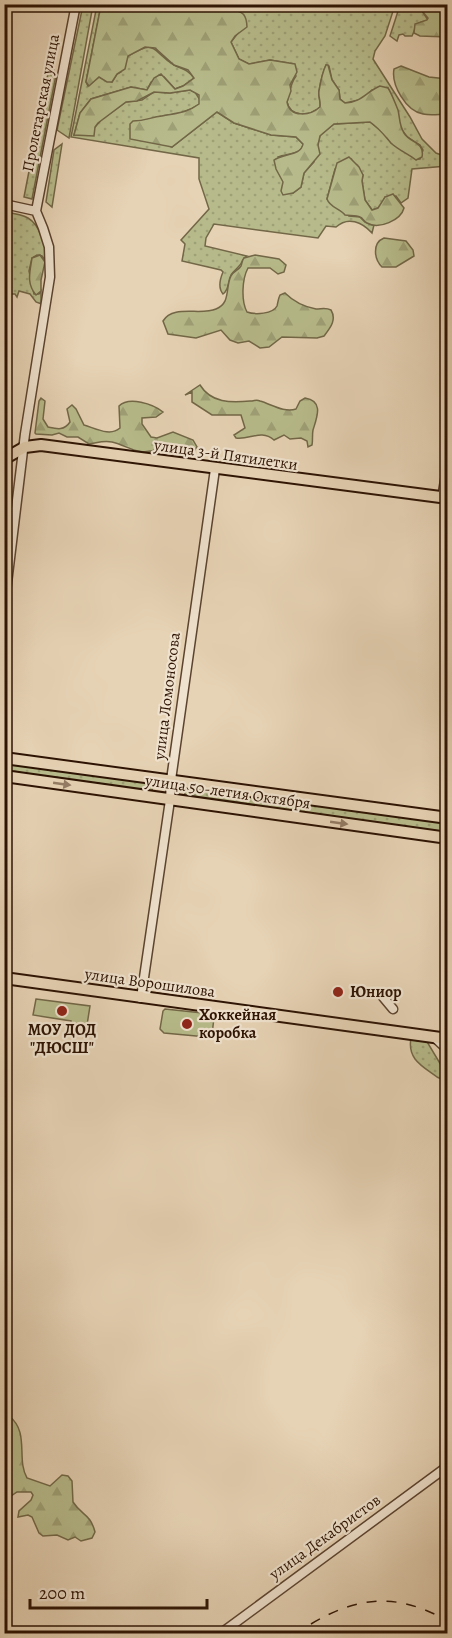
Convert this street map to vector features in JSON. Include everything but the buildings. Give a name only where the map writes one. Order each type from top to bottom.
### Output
[{"type":"main road","name":"улица 3-й Пятилетки","points":[[4,459],[25,447],[40,445],[445,498]]},
{"type":"main road","name":"улица 50-летия Октября","points":[[4,758],[447,818]]},
{"type":"main road","name":"улица 50-летия Октября","points":[[4,776],[447,838]]},
{"type":"main road","name":"улица Ворошилова","points":[[4,978],[447,1039]]},
{"type":"street","name":"Пролетарская улица","points":[[36,211],[76,4]]},
{"type":"street","points":[[4,204],[36,211],[44,228],[50,277],[4,608]]},
{"type":"street","points":[[445,498],[447,463]]},
{"type":"street","name":"улица Ломоносова","points":[[141,998],[215,468]]},
{"type":"street","points":[[382,997],[393,1010]]},
{"type":"street","points":[[434,1037],[447,1050]]},
{"type":"street","points":[[447,1044],[447,1050]]},
{"type":"street","name":"улица Декабристов","points":[[220,1634],[447,1466]]},
{"type":"green space","points":[[224,4],[245,16],[247,27],[231,42],[239,59],[249,64],[270,60],[295,64],[297,72],[290,85],[291,91],[287,102],[292,111],[306,114],[320,107],[319,88],[326,65],[328,65],[332,80],[339,90],[340,99],[345,103],[360,99],[380,86],[388,88],[398,110],[402,130],[419,145],[422,157],[416,160],[396,147],[370,122],[334,124],[320,136],[318,145],[320,154],[304,173],[301,187],[293,193],[283,195],[281,191],[283,182],[274,160],[302,148],[303,144],[296,137],[271,135],[234,123],[217,112],[172,147],[130,139],[130,124],[133,121],[182,112],[199,104],[199,95],[190,90],[170,93],[154,92],[137,101],[126,102],[98,123],[94,136],[74,135],[80,113],[91,99],[131,87],[147,90],[154,78],[161,74],[175,89],[194,78],[188,70],[174,65],[155,48],[145,47],[128,56],[125,69],[117,74],[112,82],[99,77],[89,86],[86,82],[101,5]]},
{"type":"green space","points":[[83,5],[93,5],[69,138],[57,130]]},
{"type":"green space","points":[[97,5],[101,5],[86,82],[88,86],[99,77],[112,82],[121,72],[128,56],[150,47],[194,78],[175,89],[164,77],[151,82],[147,90],[131,87],[91,99],[80,113],[74,135],[95,127],[126,102],[142,100],[154,92],[170,93],[190,90],[195,92],[200,104],[181,113],[137,121],[172,147],[217,112],[234,123],[271,135],[296,137],[303,144],[302,148],[294,153],[278,157],[293,193],[301,187],[304,173],[314,162],[320,135],[334,124],[370,122],[386,135],[391,143],[416,159],[420,159],[423,150],[420,145],[407,137],[400,127],[397,110],[388,88],[372,90],[363,99],[345,103],[340,99],[339,90],[332,80],[329,66],[326,65],[319,91],[320,107],[306,114],[292,111],[287,102],[296,76],[288,63],[270,60],[249,64],[239,59],[231,42],[238,33],[234,11],[224,5],[395,5],[385,36],[375,51],[373,59],[422,139],[436,153],[447,157],[447,166],[412,169],[408,198],[401,203],[396,196],[385,197],[381,207],[372,210],[365,200],[363,175],[351,159],[335,169],[327,199],[349,216],[360,217],[365,222],[374,225],[372,233],[359,223],[350,221],[336,227],[326,226],[318,238],[214,224],[206,238],[205,246],[247,256],[231,275],[227,290],[223,294],[220,286],[223,272],[221,270],[182,261],[185,244],[181,240],[209,209],[199,179],[199,158],[71,137]]},
{"type":"green space","points":[[400,5],[422,11],[428,20],[417,24],[412,36],[399,35],[397,41],[390,36]]},
{"type":"green space","points":[[407,5],[447,5],[447,37],[420,36],[414,33],[415,24],[428,18],[422,11]]},
{"type":"green space","points":[[401,66],[429,77],[447,79],[447,114],[423,114],[406,103],[397,89],[394,75],[394,69]]},
{"type":"green space","points":[[49,68],[53,68],[56,75],[32,199],[24,197]]},
{"type":"green space","points":[[62,144],[52,207],[46,202],[54,150]]},
{"type":"green space","points":[[349,157],[363,175],[365,200],[372,210],[378,208],[385,197],[393,194],[404,208],[394,220],[389,223],[372,225],[358,216],[345,215],[330,204],[327,199],[337,163]]},
{"type":"green space","points":[[5,212],[28,218],[42,237],[45,260],[42,256],[37,255],[32,258],[29,271],[34,294],[39,294],[41,291],[41,304],[36,302],[30,294],[19,291],[17,297],[11,294],[5,286]]},
{"type":"green space","points":[[384,238],[406,241],[413,250],[414,256],[396,267],[382,267],[377,260],[376,247]]},
{"type":"green space","points":[[40,255],[45,262],[41,291],[36,295],[31,286],[30,273],[32,258]]},
{"type":"green space","points":[[255,255],[279,259],[286,265],[284,272],[278,274],[270,268],[248,268],[243,290],[247,312],[259,314],[272,311],[277,306],[280,295],[285,293],[308,307],[331,310],[333,321],[324,336],[317,338],[282,337],[269,347],[260,348],[249,341],[238,343],[230,340],[221,330],[196,338],[168,334],[163,321],[173,313],[210,311],[221,306],[226,299],[232,274],[240,268],[244,258]]},
{"type":"green space","points":[[200,385],[210,395],[222,400],[236,402],[257,400],[287,410],[296,409],[300,401],[305,398],[315,402],[318,410],[312,445],[308,447],[307,441],[301,438],[290,439],[284,435],[274,440],[265,435],[236,438],[234,435],[245,428],[241,415],[212,415],[192,402],[192,392],[185,395]]},
{"type":"green space","points":[[41,398],[45,401],[43,419],[48,427],[60,429],[68,425],[70,422],[67,409],[72,405],[84,425],[107,432],[120,428],[119,406],[123,403],[135,401],[147,404],[163,412],[156,417],[142,418],[142,424],[151,437],[157,438],[173,432],[193,440],[197,447],[191,455],[185,457],[158,449],[145,452],[134,450],[109,441],[89,444],[78,437],[67,437],[59,433],[36,434]]},
{"type":"green space","points":[[5,763],[153,782],[152,792],[5,773]]},
{"type":"green space","points":[[186,787],[447,822],[447,833],[184,798]]},
{"type":"green space","name":"МОУ ДОД \"ДЮСШ\"","points":[[36,999],[90,1006],[87,1025],[33,1015]]},
{"type":"green space","name":"Хоккейная коробка","points":[[165,1009],[212,1014],[214,1018],[212,1034],[207,1037],[164,1033],[160,1029]]},
{"type":"green space","points":[[411,1038],[426,1040],[447,1075],[441,1079],[417,1061],[411,1051]]},
{"type":"green space","points":[[9,1416],[19,1430],[22,1463],[27,1478],[50,1486],[62,1475],[68,1476],[72,1481],[73,1502],[93,1526],[95,1532],[92,1538],[81,1541],[75,1537],[68,1540],[57,1535],[43,1536],[39,1533],[32,1517],[28,1515],[18,1517],[19,1511],[31,1500],[33,1495],[31,1492],[17,1492],[5,1500],[5,1417]]},
{"type":"railway","points":[[311,1624],[346,1607],[379,1601],[412,1606],[448,1621]]},
{"type":"place","name":"Юниор","points":[[338,992]]},
{"type":"place","name":"МОУ ДОД \"ДЮСШ\"","points":[[62,1011]]},
{"type":"place","name":"Хоккейная коробка","points":[[187,1024]]}]
